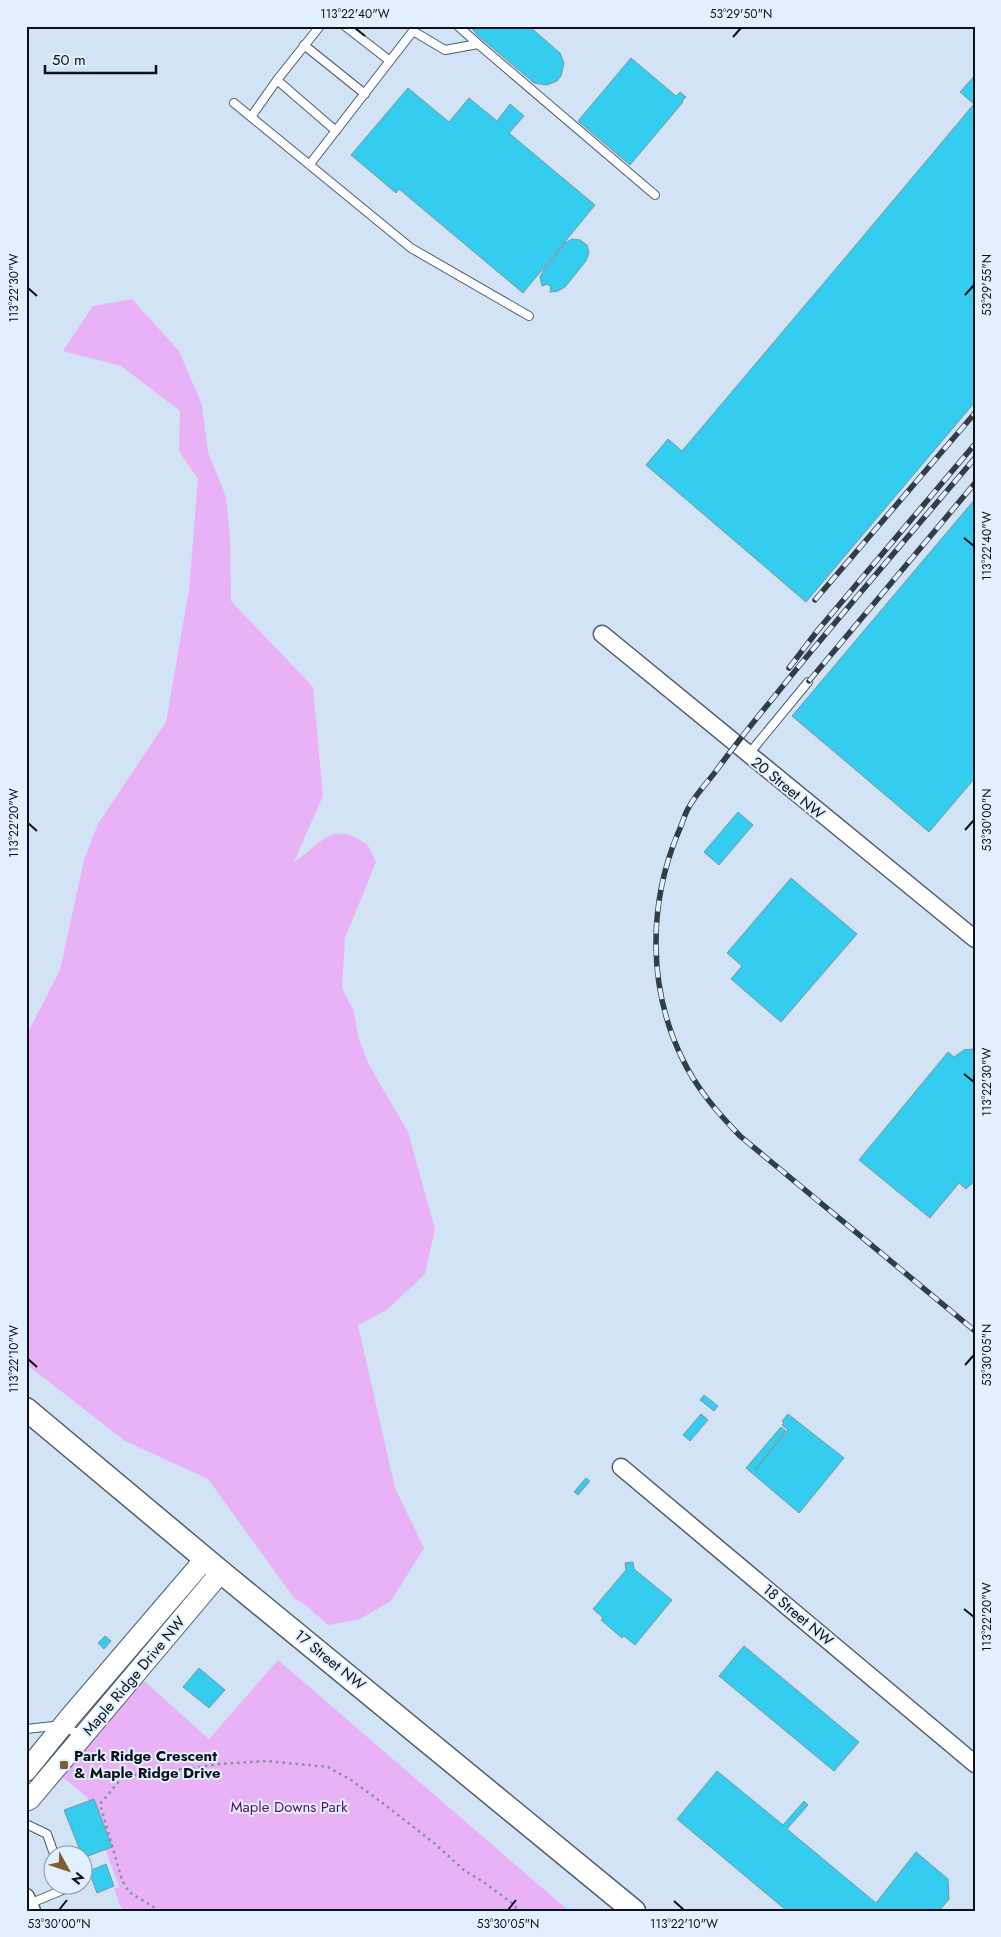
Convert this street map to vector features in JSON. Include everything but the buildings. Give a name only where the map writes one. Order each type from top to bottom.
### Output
[{"type":"main road","name":"17 Street NW","points":[[26,1409],[634,1911]]},
{"type":"street","name":"20 Street NW","points":[[602,634],[748,756],[975,940]]},
{"type":"street","name":"18 Street NW","points":[[621,1467],[975,1764]]},
{"type":"street","name":"Maple Ridge Drive NW","points":[[26,1771],[63,1725],[213,1565]]},
{"type":"street","name":"Maple Ridge Drive NW","points":[[26,1801],[30,1799],[82,1737],[213,1565]]},
{"type":"lane","points":[[251,116],[320,26]]},
{"type":"lane","points":[[345,26],[390,61]]},
{"type":"lane","points":[[458,26],[654,195]]},
{"type":"lane","points":[[310,164],[390,61],[410,29],[445,50],[478,44]]},
{"type":"lane","points":[[304,46],[365,94]]},
{"type":"lane","points":[[277,80],[336,131]]},
{"type":"lane","points":[[234,103],[411,248],[529,316]]},
{"type":"lane","points":[[748,756],[808,682]]},
{"type":"lane","points":[[26,1728],[63,1725],[82,1737]]},
{"type":"lane","points":[[26,1824],[47,1834],[50,1844]]},
{"type":"lane","points":[[29,1904],[53,1894]]},
{"type":"path","points":[[160,1911],[129,1892],[122,1880],[100,1804],[120,1780],[140,1773],[266,1761],[328,1767],[351,1780],[434,1843],[465,1871],[512,1903],[519,1911]]},
{"type":"green space","points":[[132,299],[179,351],[202,405],[208,452],[226,497],[230,537],[231,601],[313,687],[323,796],[294,862],[329,836],[345,834],[366,844],[376,862],[345,938],[342,988],[354,1012],[358,1036],[368,1063],[408,1132],[435,1229],[425,1274],[387,1310],[358,1325],[395,1488],[424,1548],[391,1601],[360,1619],[328,1625],[307,1606],[294,1598],[208,1479],[125,1441],[26,1364],[26,1036],[60,970],[84,860],[98,824],[166,722],[189,590],[198,479],[179,451],[180,411],[121,366],[63,351],[93,306]]},
{"type":"green space","name":"Maple Downs Park","points":[[278,1660],[569,1911],[122,1911],[114,1889],[119,1887],[87,1797],[61,1776],[143,1680],[209,1739]]},
{"type":"railway","points":[[815,600],[975,413]]},
{"type":"railway","points":[[789,668],[818,630],[975,444]]},
{"type":"railway","points":[[975,458],[799,666],[692,802],[684,817],[668,860],[657,917],[656,946],[658,975],[671,1031],[688,1069],[716,1109],[740,1136],[975,1331]]},
{"type":"railway","points":[[809,681],[975,483]]},
{"type":"place","name":"Park Ridge Crescent & Maple Ridge Drive","points":[[64,1765]]}]
